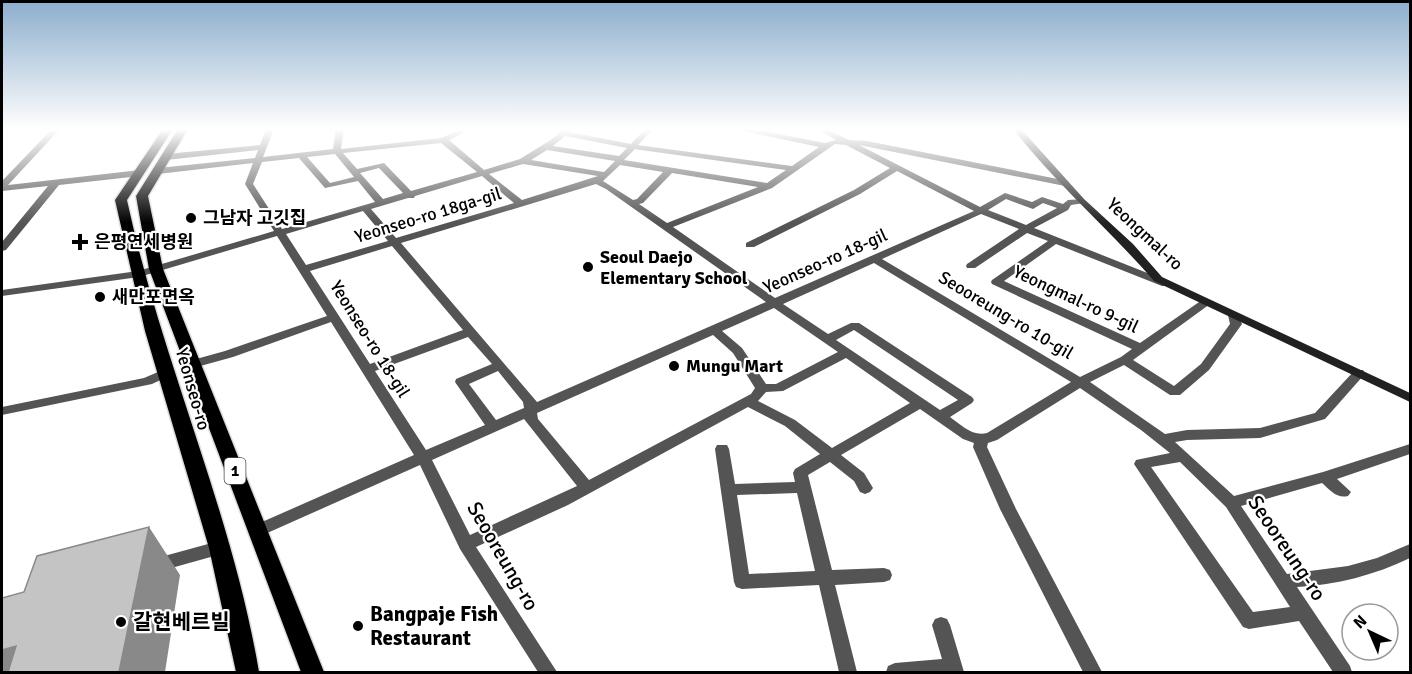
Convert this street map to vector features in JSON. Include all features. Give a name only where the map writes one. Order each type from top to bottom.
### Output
[{"type":"main road","name":"Yeonseo-ro","points":[[148,160],[121,200],[128,241],[147,272],[193,364],[313,672]]},
{"type":"main road","name":"Yeonseo-ro","points":[[164,160],[142,196],[147,272],[165,373],[219,548],[248,672]]},
{"type":"street","points":[[2,187],[26,160]]},
{"type":"street","points":[[158,171],[255,160]]},
{"type":"street","name":"Yeonseo-ro 18-gil","points":[[259,160],[249,184],[424,459]]},
{"type":"street","points":[[306,160],[328,186],[381,165],[411,196]]},
{"type":"street","points":[[345,160],[382,204]]},
{"type":"street","points":[[466,160],[521,204]]},
{"type":"street","points":[[601,178],[620,160]]},
{"type":"street","points":[[622,160],[670,171],[769,186]]},
{"type":"street","points":[[738,160],[796,169]]},
{"type":"street","points":[[665,227],[769,186],[807,160]]},
{"type":"street","points":[[882,160],[979,210],[1170,286]]},
{"type":"street","points":[[953,160],[1065,183]]},
{"type":"street","name":"Yeongmal-ro","points":[[1045,160],[1081,201],[1129,246],[1158,279],[1410,398]]},
{"type":"street","points":[[2,293],[147,272],[483,175],[523,161],[601,178],[665,227],[826,340],[968,436],[981,440],[980,447],[1008,509],[1093,672]]},
{"type":"street","points":[[750,244],[857,192],[896,168]]},
{"type":"street","points":[[632,203],[640,201],[670,171]]},
{"type":"street","points":[[2,187],[140,173]]},
{"type":"street","name":"Yeonseo-ro 18ga-gil","points":[[304,269],[601,178]]},
{"type":"street","points":[[2,248],[56,182]]},
{"type":"street","name":"Yeonseo-ro 18-gil","points":[[259,530],[972,216],[1005,196],[1033,206],[1042,200],[1065,208]]},
{"type":"street","name":"Yeongmal-ro 9-gil","points":[[971,266],[1026,229],[1065,208],[1068,203],[1081,201]]},
{"type":"street","points":[[366,209],[530,401],[531,420],[587,488]]},
{"type":"street","name":"Yeongmal-ro 9-gil","points":[[1055,240],[996,282],[1140,348]]},
{"type":"street","name":"Seooreung-ro 10-gil","points":[[874,259],[1080,382],[992,438],[981,440]]},
{"type":"street","points":[[1080,382],[1125,360],[1206,302]]},
{"type":"street","points":[[1125,360],[1175,392],[1205,367],[1236,324],[1234,315]]},
{"type":"street","points":[[193,364],[229,354],[335,316]]},
{"type":"street","points":[[826,340],[855,325],[968,400],[940,417]]},
{"type":"street","points":[[713,329],[738,351],[762,388]]},
{"type":"street","points":[[368,369],[470,332]]},
{"type":"street","points":[[762,388],[778,388],[846,353]]},
{"type":"street","points":[[494,428],[461,382],[499,366]]},
{"type":"street","points":[[2,411],[147,381],[165,373]]},
{"type":"street","points":[[1162,440],[1187,435],[1260,433],[1320,416],[1359,373]]},
{"type":"street","name":"Seooreung-ro","points":[[1080,382],[1183,456],[1231,503],[1343,672]]},
{"type":"street","points":[[466,544],[587,488],[756,397],[762,388]]},
{"type":"street","points":[[747,401],[790,423],[860,477],[865,488]]},
{"type":"street","points":[[848,672],[800,473],[920,403]]},
{"type":"street","points":[[723,449],[742,582],[884,575]]},
{"type":"street","points":[[1231,503],[1324,477],[1410,449]]},
{"type":"street","points":[[1183,456],[1141,464],[1249,621],[1304,612]]},
{"type":"street","name":"Seooreung-ro","points":[[424,459],[466,544],[548,672]]},
{"type":"street","points":[[1324,477],[1343,492]]},
{"type":"street","points":[[729,490],[803,487]]},
{"type":"street","points":[[135,572],[219,548]]},
{"type":"street","points":[[1283,581],[1307,580],[1384,564],[1410,551]]},
{"type":"street","points":[[894,672],[954,670],[940,625]]},
{"type":"building","points":[[149,527],[119,672],[8,672],[16,646],[2,650],[2,598],[24,592],[37,556]]},
{"type":"place","name":"그남자 고깃집","points":[[191,218]]},
{"type":"place","name":"은평연세병원","points":[[80,242]]},
{"type":"place","name":"Seoul Daejo Elementary School","points":[[588,267]]},
{"type":"place","name":"새만포면옥","points":[[100,297]]},
{"type":"place","name":"Mungu Mart","points":[[674,366]]},
{"type":"place","name":"갈현베르빌","points":[[121,622]]},
{"type":"place","name":"Bangpaje Fish Restaurant","points":[[358,626]]}]
